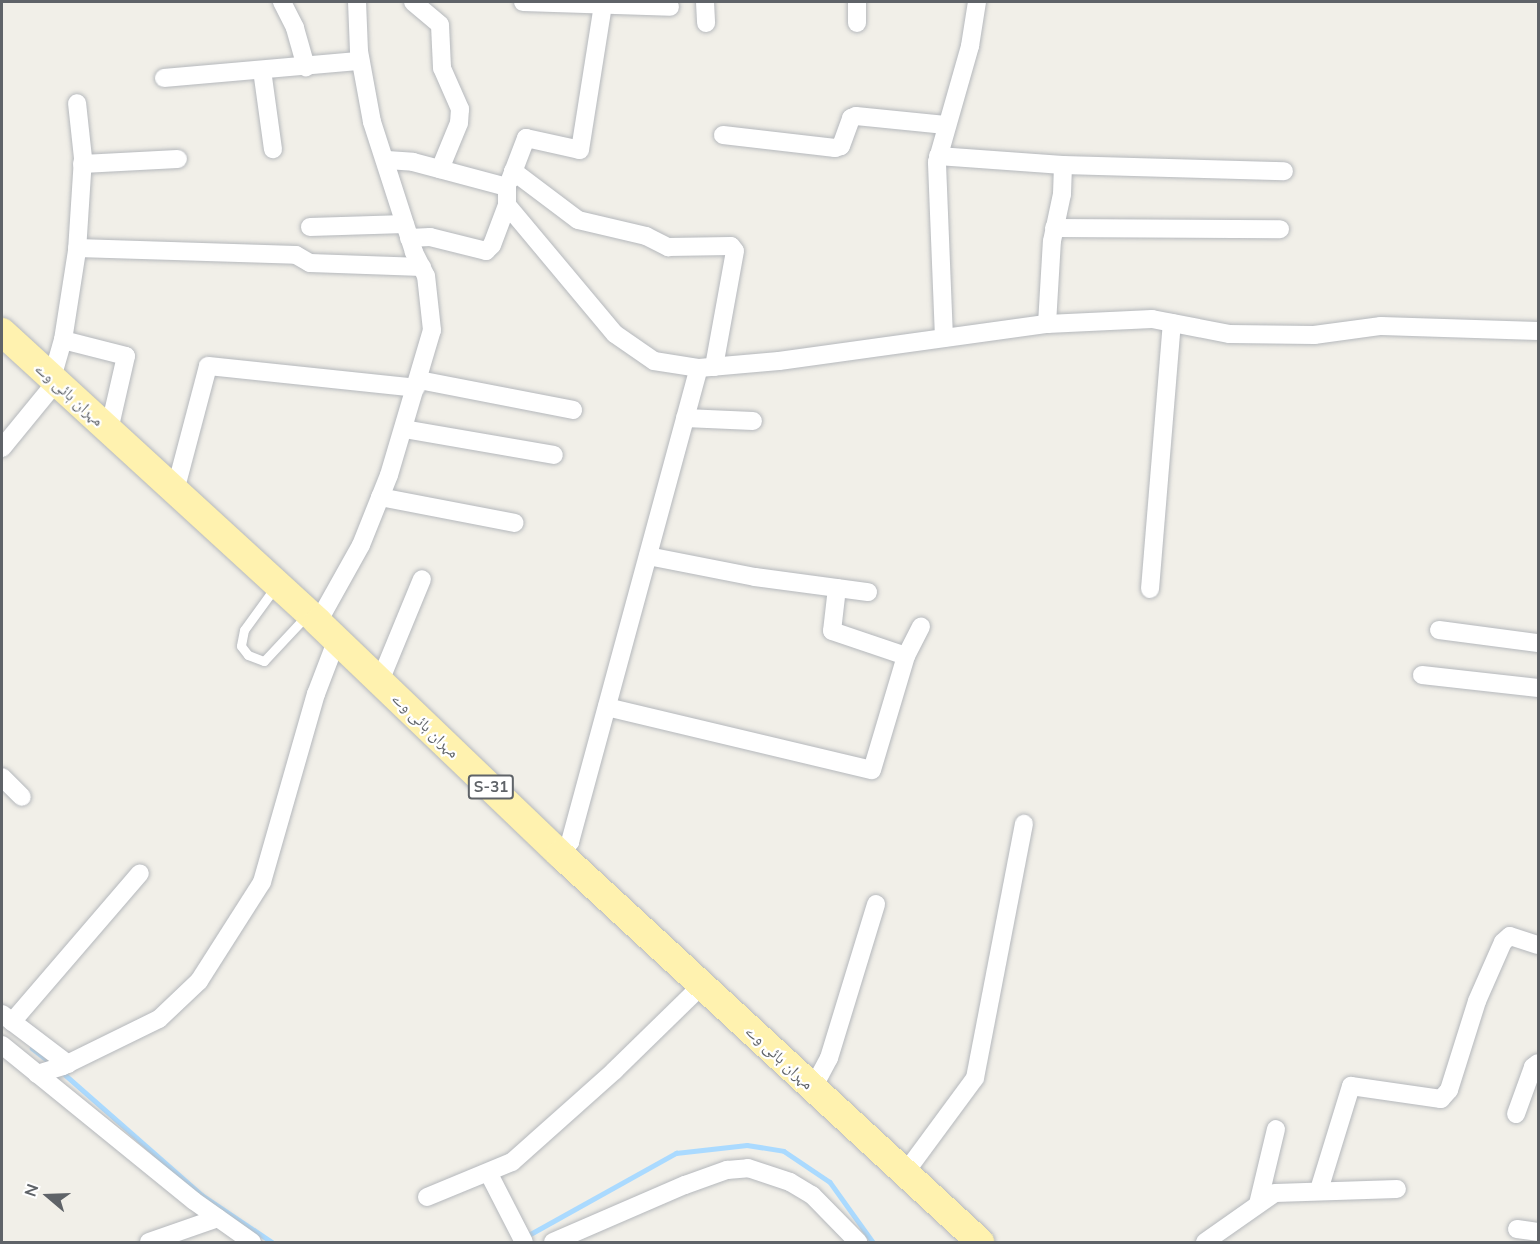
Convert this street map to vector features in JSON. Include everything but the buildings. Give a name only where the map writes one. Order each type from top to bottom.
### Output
[{"type":"main road","name":"مہران ہائی وے","points":[[2,332],[321,625],[560,854],[980,1242]]},
{"type":"street","points":[[282,2],[295,28],[306,67]]},
{"type":"street","points":[[41,1073],[65,1065],[159,1019],[175,1006],[199,981],[262,882],[316,694],[321,625],[361,545],[404,429],[418,384],[432,330],[426,276],[407,231],[387,160],[372,122],[360,61],[357,2]]},
{"type":"street","points":[[413,2],[440,25],[442,68],[460,109],[459,123],[440,169]]},
{"type":"street","points":[[524,2],[670,7]]},
{"type":"street","points":[[705,2],[705,23]]},
{"type":"street","points":[[857,2],[857,23]]},
{"type":"street","points":[[944,338],[938,156],[970,46],[977,2]]},
{"type":"street","points":[[310,227],[407,231],[486,250],[492,245],[526,138],[580,150],[603,5]]},
{"type":"street","points":[[164,78],[360,61]]},
{"type":"street","points":[[262,70],[273,149]]},
{"type":"street","points":[[2,448],[54,380],[63,340],[77,248],[82,165],[77,103]]},
{"type":"street","points":[[723,135],[835,148],[841,146],[851,118],[856,116],[946,125]]},
{"type":"street","points":[[938,156],[1063,165],[1284,171]]},
{"type":"street","points":[[82,165],[178,159]]},
{"type":"street","points":[[387,160],[440,169],[509,187],[578,220],[646,236],[668,247],[731,246],[735,251],[706,367],[685,418],[570,842],[560,854]]},
{"type":"street","points":[[1047,324],[1054,228],[1062,194],[1063,165]]},
{"type":"street","points":[[509,187],[615,334],[654,361],[706,367],[1047,324],[1152,319],[1229,334],[1314,335],[1382,326],[1539,331]]},
{"type":"street","points":[[1054,228],[1280,229]]},
{"type":"street","points":[[77,248],[296,255],[310,263],[422,267]]},
{"type":"street","points":[[1150,590],[1172,323]]},
{"type":"street","points":[[63,340],[126,356],[109,430]]},
{"type":"street","points":[[176,491],[208,366],[418,384],[573,410]]},
{"type":"street","points":[[685,418],[753,421]]},
{"type":"street","points":[[404,429],[554,455]]},
{"type":"street","points":[[380,496],[515,523]]},
{"type":"street","points":[[648,556],[868,592]]},
{"type":"street","points":[[380,681],[422,579]]},
{"type":"street","points":[[837,588],[832,630],[906,656]]},
{"type":"street","points":[[607,707],[872,770],[906,656],[921,627]]},
{"type":"street","points":[[1439,630],[1539,643]]},
{"type":"street","points":[[1422,675],[1539,688]]},
{"type":"street","points":[[2,777],[22,797]]},
{"type":"street","points":[[904,1173],[975,1078],[1024,824]]},
{"type":"street","points":[[65,1065],[7,1018],[140,873]]},
{"type":"street","points":[[813,1088],[829,1058],[876,904]]},
{"type":"street","points":[[1319,1190],[1351,1086],[1441,1100],[1449,1090],[1477,1001],[1503,942],[1510,936],[1539,945]]},
{"type":"street","points":[[427,1197],[489,1174],[512,1162],[561,1120],[702,985]]},
{"type":"street","points":[[2,1045],[41,1073],[218,1218],[252,1242]]},
{"type":"street","points":[[1516,1113],[1533,1067],[1539,1063]]},
{"type":"street","points":[[1258,1204],[1276,1129]]},
{"type":"street","points":[[553,1242],[686,1185],[727,1170],[748,1168],[790,1182],[812,1195],[858,1242]]},
{"type":"street","points":[[489,1174],[524,1242]]},
{"type":"street","points":[[1205,1242],[1258,1204],[1284,1191],[1397,1190]]},
{"type":"street","points":[[149,1242],[218,1218]]},
{"type":"street","points":[[1516,1229],[1539,1232]]},
{"type":"lane","points":[[278,585],[244,630],[241,646],[248,655],[264,661],[321,625]]},
{"type":"waterway","points":[[32,1048],[51,1063]]},
{"type":"waterway","points":[[62,1072],[202,1195],[272,1242]]},
{"type":"waterway","points":[[525,1237],[676,1153],[747,1145],[784,1151],[830,1182],[873,1242]]}]
